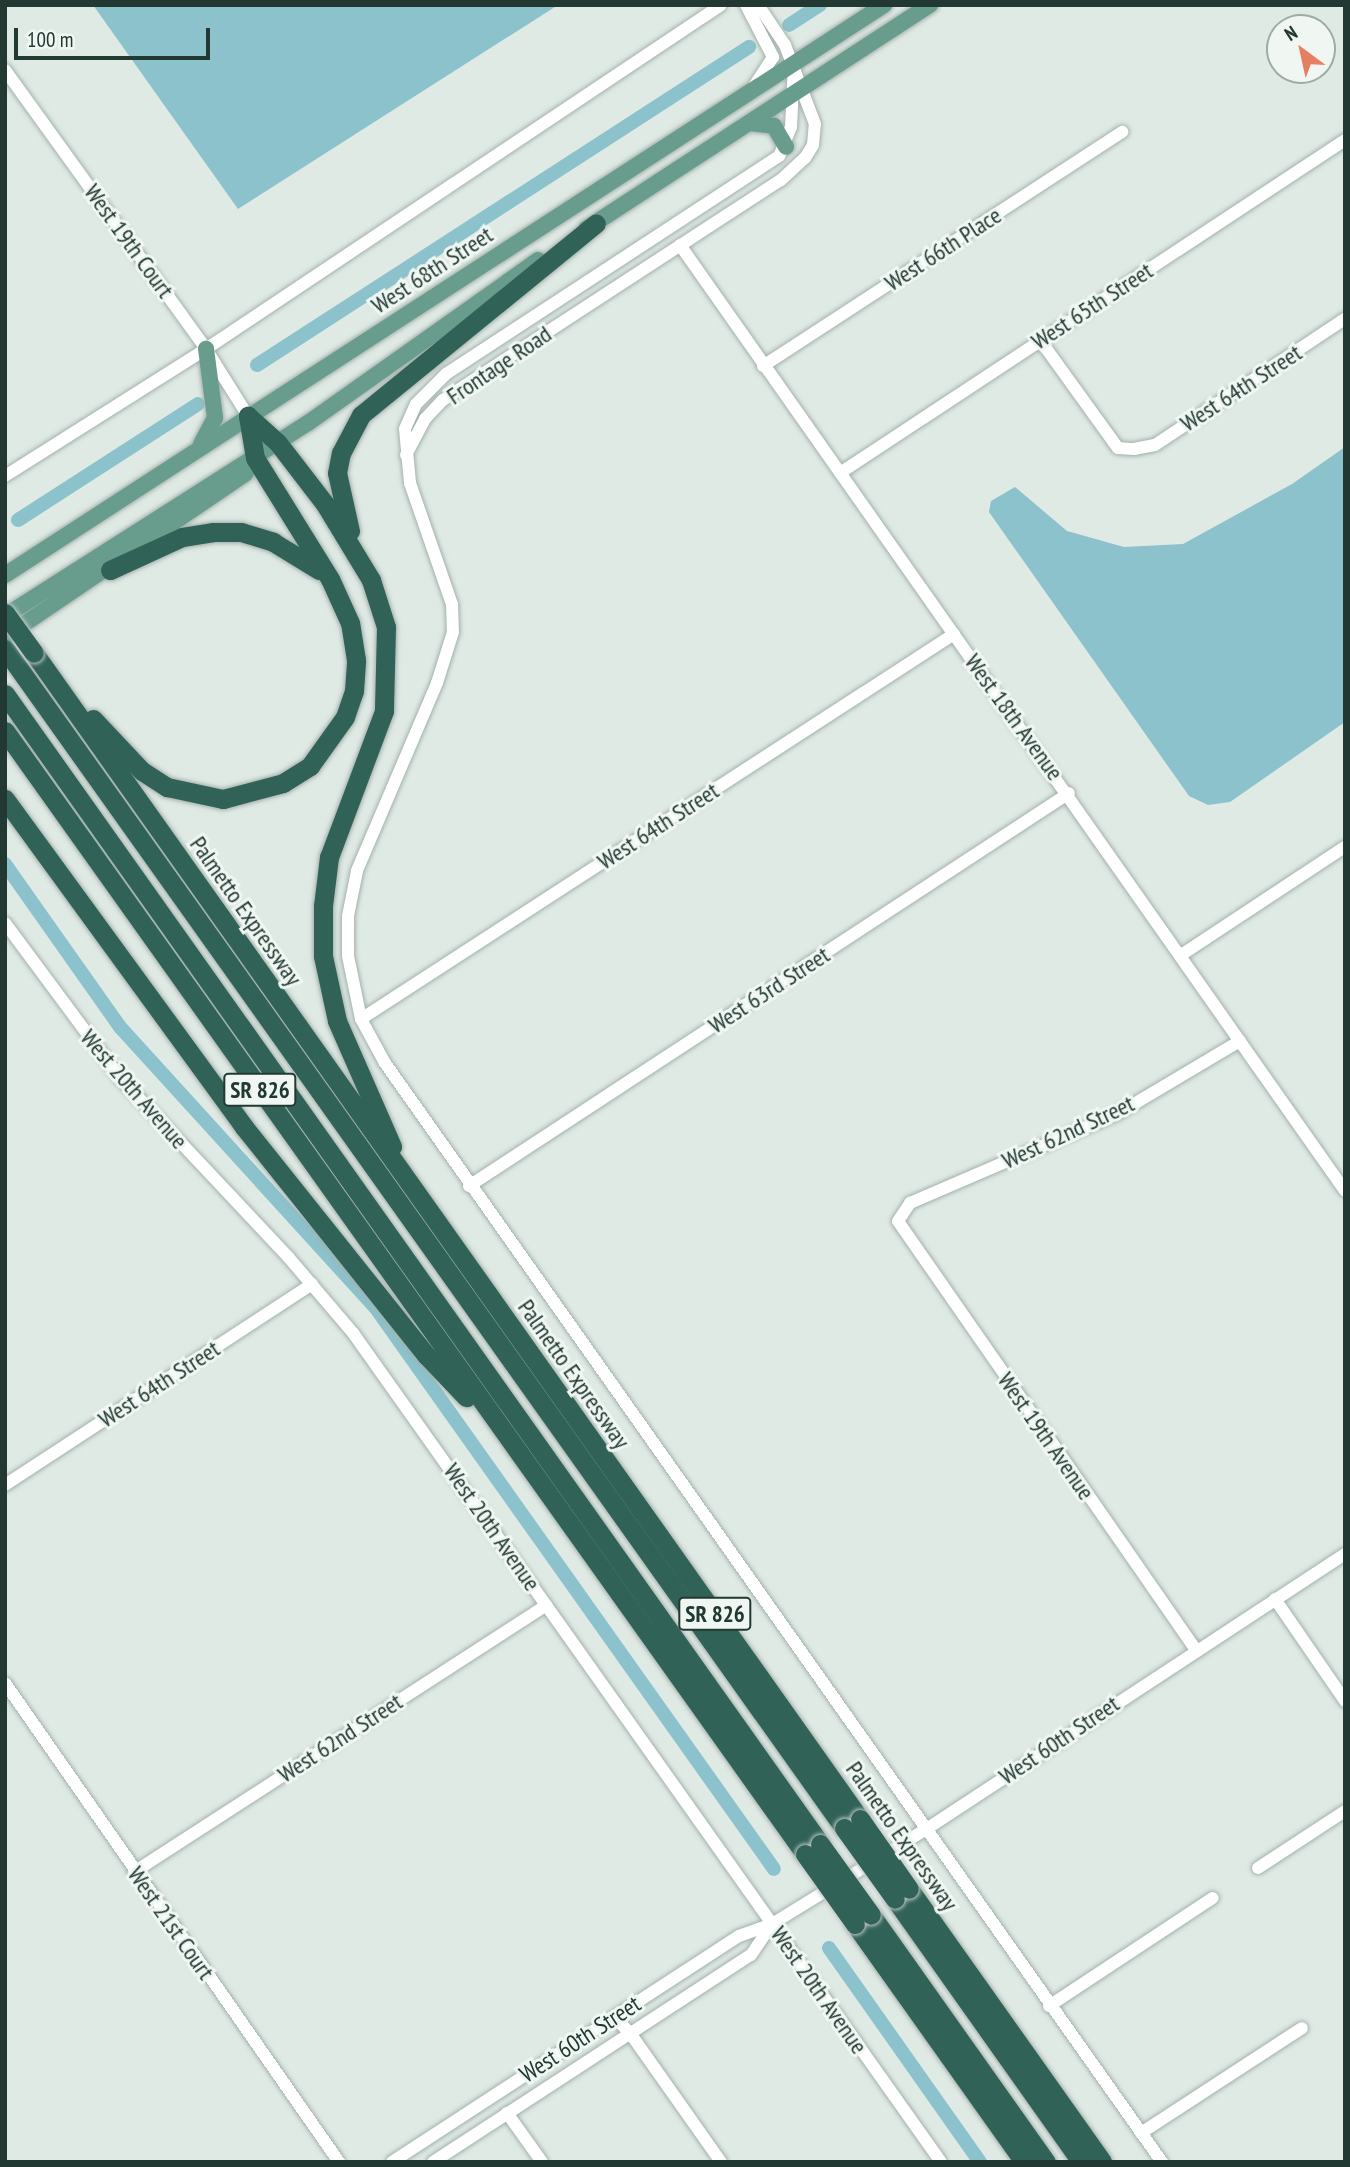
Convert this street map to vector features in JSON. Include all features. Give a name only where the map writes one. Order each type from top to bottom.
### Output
[{"type":"highway","points":[[357,556],[337,473],[341,453],[362,415],[596,223]]},
{"type":"highway","points":[[248,416],[278,443],[357,556],[380,603],[388,683],[372,747],[329,857],[323,906],[323,956],[328,988],[349,1055],[413,1191]]},
{"type":"highway","points":[[34,653],[121,751],[159,781],[204,796],[254,794],[310,766],[331,742],[354,691],[356,660],[350,623],[330,579],[255,458],[248,416]]},
{"type":"highway","points":[[110,570],[182,537],[241,532],[273,542],[330,579]]},
{"type":"highway","name":"Palmetto Expressway","points":[[5,615],[413,1191],[852,1824],[1102,2162]]},
{"type":"highway","points":[[11,657],[852,1824]]},
{"type":"highway","points":[[5,694],[813,1849]]},
{"type":"highway","name":"SR 826","points":[[5,731],[515,1449],[813,1849],[1024,2162]]},
{"type":"highway","points":[[5,799],[244,1127],[427,1356],[515,1449]]},
{"type":"highway","points":[[902,1894],[1081,2162]]},
{"type":"highway","points":[[863,1920],[1046,2162]]},
{"type":"main road","name":"West 68th Street","points":[[5,575],[884,5]]},
{"type":"main road","name":"West 68th Street","points":[[5,615],[238,464],[255,458],[278,443],[596,223],[930,5]]},
{"type":"main road","points":[[750,123],[774,126],[786,147]]},
{"type":"main road","points":[[198,448],[215,418],[206,349]]},
{"type":"main road","name":"West 68th Street","points":[[5,637],[110,570],[245,474],[255,458]]},
{"type":"street","points":[[5,476],[206,349],[721,5]]},
{"type":"street","points":[[746,5],[773,57],[747,95]]},
{"type":"street","points":[[758,5],[794,64],[798,91],[786,147]]},
{"type":"street","name":"West 19th Court","points":[[5,70],[206,349],[248,416]]},
{"type":"street","name":"Frontage Road","points":[[406,454],[425,419],[443,400],[781,180],[813,145],[815,124],[798,91]]},
{"type":"street","name":"West 66th Place","points":[[763,366],[1122,132]]},
{"type":"street","name":"West 65th Street","points":[[839,473],[1345,140]]},
{"type":"street","name":"Frontage Road","points":[[406,454],[405,429],[429,388],[772,162],[786,147]]},
{"type":"street","points":[[680,245],[693,214]]},
{"type":"street","name":"West 18th Avenue","points":[[680,245],[763,366],[1069,793],[1345,1191]]},
{"type":"street","name":"West 64th Street","points":[[1040,340],[1118,448],[1134,449],[1155,445],[1345,319]]},
{"type":"street","points":[[406,454],[410,483],[452,604],[453,632],[437,683],[357,871],[348,916],[348,956],[361,1019],[385,1063],[469,1186],[612,1378],[925,1830],[1162,2162]]},
{"type":"street","name":"West 64th Street","points":[[361,1019],[954,634]]},
{"type":"street","name":"West 63rd Street","points":[[469,1186],[1069,793]]},
{"type":"street","points":[[1181,955],[1345,847]]},
{"type":"street","name":"West 20th Avenue","points":[[5,923],[121,1079],[312,1284],[360,1343],[941,2162]]},
{"type":"street","name":"West 62nd Street","points":[[898,1221],[909,1203],[1117,1114],[1241,1041]]},
{"type":"street","name":"West 19th Avenue","points":[[898,1221],[1196,1650]]},
{"type":"street","name":"West 64th Street","points":[[5,1485],[312,1284]]},
{"type":"street","name":"West 60th Street","points":[[392,2162],[739,1936],[772,1924],[925,1830],[1345,1554]]},
{"type":"street","points":[[1275,1599],[1345,1701]]},
{"type":"street","name":"West 62nd Street","points":[[134,1872],[546,1605]]},
{"type":"street","name":"West 21st Court","points":[[5,1683],[134,1872],[340,2162]]},
{"type":"street","points":[[1258,1868],[1345,1811]]},
{"type":"street","points":[[1049,2006],[1213,1898]]},
{"type":"street","name":"West 60th Street","points":[[434,2161],[751,1955],[772,1924]]},
{"type":"street","points":[[614,2017],[630,2033],[721,2162]]},
{"type":"street","points":[[1141,2133],[1302,2028]]},
{"type":"street","points":[[507,2113],[541,2162]]},
{"type":"street","points":[[424,2141],[434,2161]]},
{"type":"water","points":[[93,5],[558,5],[238,209]]},
{"type":"water","points":[[1345,447],[1345,722],[1230,802],[1208,805],[1189,796],[989,512],[991,501],[1015,487],[1067,531],[1124,547],[1183,544],[1292,484]]},
{"type":"waterway","points":[[789,25],[820,5]]},
{"type":"waterway","points":[[257,365],[749,47]]},
{"type":"waterway","points":[[18,520],[198,404]]},
{"type":"waterway","points":[[5,864],[120,1027],[375,1307],[774,1869]]},
{"type":"waterway","points":[[829,1948],[980,2162]]}]
